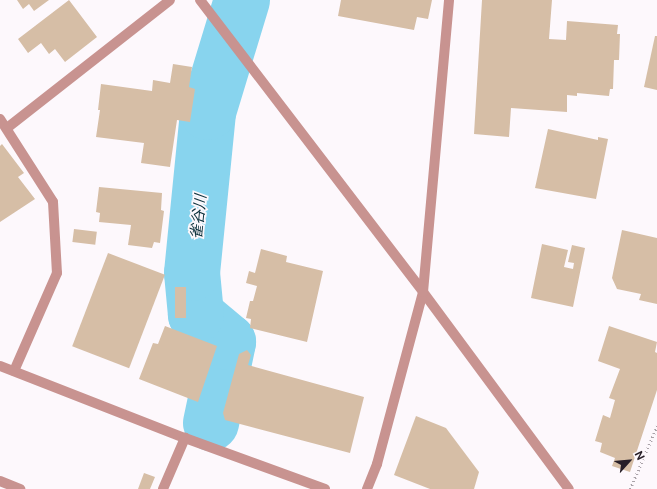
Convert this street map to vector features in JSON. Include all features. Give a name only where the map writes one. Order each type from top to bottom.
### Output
[{"type":"street","points":[[7,128],[170,0]]},
{"type":"street","points":[[200,0],[254,73],[423,292],[569,489]]},
{"type":"street","points":[[367,489],[377,464],[423,292],[449,0]]},
{"type":"street","points":[[0,119],[53,202],[57,273],[14,371]]},
{"type":"street","points":[[0,366],[185,438],[325,489]]},
{"type":"street","points":[[163,489],[185,438]]},
{"type":"street","points":[[0,482],[20,489]]},
{"type":"path","points":[[630,489],[657,426]]},
{"type":"building","points":[[17,0],[49,0],[34,11],[29,4],[23,9]]},
{"type":"building","points":[[69,0],[97,37],[65,62],[55,49],[49,54],[41,43],[28,53],[18,39]]},
{"type":"building","points":[[341,0],[432,0],[428,19],[417,17],[414,30],[338,16]]},
{"type":"building","points":[[482,0],[552,0],[549,39],[566,40],[567,21],[618,25],[617,34],[620,34],[619,60],[614,60],[613,89],[610,89],[609,96],[577,93],[577,96],[567,95],[567,112],[511,108],[509,137],[474,134]]},
{"type":"building","points":[[655,36],[657,36],[657,90],[644,87]]},
{"type":"building","points":[[173,64],[192,67],[189,87],[195,89],[190,122],[177,120],[170,167],[141,163],[144,143],[96,137],[100,110],[98,110],[101,84],[152,91],[153,80],[170,83]]},
{"type":"building","points":[[548,129],[598,140],[598,137],[608,139],[596,199],[535,188]]},
{"type":"building","points":[[2,144],[24,173],[18,177],[35,199],[0,222],[0,146]]},
{"type":"building","points":[[99,187],[162,193],[161,210],[164,211],[160,243],[154,242],[152,248],[128,245],[131,225],[99,222],[100,213],[96,212]]},
{"type":"building","points":[[74,229],[97,232],[95,245],[72,242]]},
{"type":"building","points":[[622,230],[657,238],[657,304],[639,300],[641,294],[617,289],[612,278]]},
{"type":"building","points":[[542,244],[568,250],[564,267],[573,269],[574,263],[568,262],[572,245],[585,248],[573,307],[531,298]]},
{"type":"building","points":[[261,249],[287,256],[286,262],[323,271],[307,342],[250,328],[251,319],[246,318],[250,301],[253,301],[257,286],[246,283],[249,271],[255,273]]},
{"type":"building","points":[[108,253],[165,275],[129,368],[72,346]]},
{"type":"building","points":[[175,287],[186,287],[186,318],[175,318]]},
{"type":"building","points":[[165,326],[217,346],[198,402],[139,379],[153,343],[158,344]]},
{"type":"building","points":[[609,326],[657,342],[655,352],[657,353],[657,390],[630,472],[612,466],[615,458],[600,452],[602,443],[595,441],[603,415],[610,418],[615,400],[609,398],[620,369],[598,361]]},
{"type":"building","points":[[247,350],[251,355],[248,365],[364,397],[350,453],[225,420],[223,413],[239,354]]},
{"type":"building","points":[[416,416],[446,428],[479,472],[474,489],[430,489],[394,475]]},
{"type":"building","points":[[144,473],[155,477],[150,489],[138,489]]},
{"type":"waterway","name":"雀谷川","points":[[211,423],[228,342],[196,315],[192,273],[208,112],[242,0]]}]
